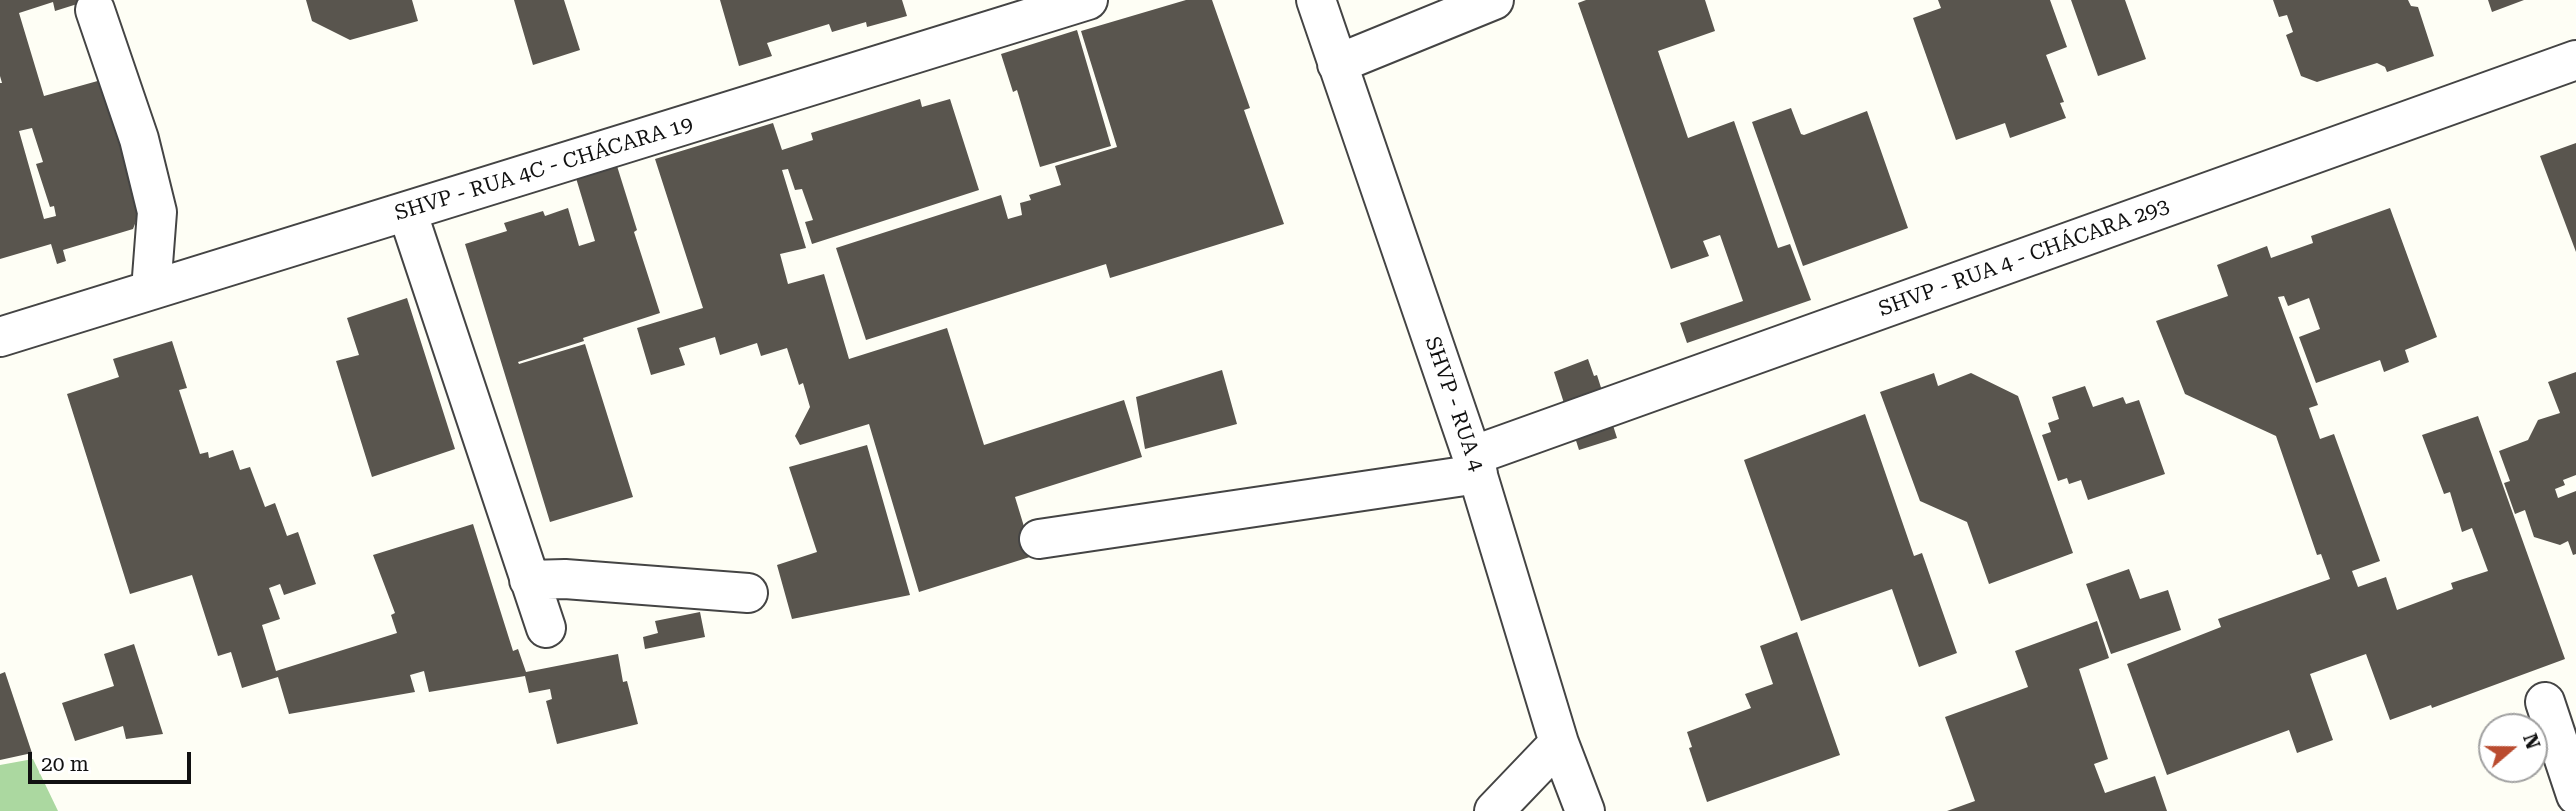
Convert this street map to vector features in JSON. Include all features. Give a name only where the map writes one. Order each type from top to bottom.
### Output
[{"type":"street","name":"SHVP - RUA 4C - CHÁCARA 19","points":[[0,337],[1088,0]]},
{"type":"street","name":"SHVP - RUA 4","points":[[1315,0],[1475,465],[1559,743],[1585,811]]},
{"type":"street","points":[[1338,64],[1494,0]]},
{"type":"street","points":[[95,10],[139,139],[157,212],[152,290]]},
{"type":"street","name":"SHVP - RUA 4 - CHÁCARA 293","points":[[1039,539],[1475,465],[2576,60]]},
{"type":"street","points":[[407,211],[546,628]]},
{"type":"street","points":[[529,580],[565,579],[748,593]]},
{"type":"street","points":[[2545,702],[2576,794]]},
{"type":"street","points":[[1494,811],[1559,743]]},
{"type":"green space","points":[[33,759],[58,811],[0,811],[0,765]]},
{"type":"building","points":[[0,0],[90,0],[55,11],[53,2],[19,13],[44,96],[119,75],[151,183],[133,229],[63,250],[66,261],[57,264],[51,244],[0,259]],"holes":[[[32,128],[43,162],[36,164],[50,207],[54,206],[56,216],[44,219],[19,131]]]},
{"type":"building","points":[[306,0],[412,0],[418,21],[350,40],[312,21]]},
{"type":"building","points":[[514,0],[564,0],[580,50],[533,65]]},
{"type":"building","points":[[720,0],[902,0],[907,16],[867,27],[866,22],[832,32],[829,24],[767,43],[772,56],[739,66]]},
{"type":"building","points":[[1186,0],[1212,0],[1250,108],[1244,110],[1284,224],[1110,278],[1106,264],[866,340],[836,248],[1001,195],[1008,219],[1022,215],[1020,203],[1031,200],[1029,195],[1061,185],[1055,166],[1117,147],[1081,31]]},
{"type":"building","points":[[1586,0],[1705,0],[1715,31],[1658,51],[1688,138],[1734,121],[1778,248],[1790,244],[1811,300],[1687,343],[1680,323],[1743,301],[1720,235],[1703,241],[1709,256],[1671,269],[1578,3]]},
{"type":"building","points":[[1938,0],[2050,0],[2067,47],[2046,55],[2064,102],[2060,103],[2066,118],[2010,138],[2005,123],[1956,140],[1913,18],[1941,8]]},
{"type":"building","points":[[2071,0],[2125,0],[2146,59],[2098,76]]},
{"type":"building","points":[[2273,0],[2408,0],[2411,6],[2418,7],[2434,56],[2387,72],[2385,67],[2377,63],[2317,82],[2301,76],[2286,35],[2293,32],[2287,15],[2279,17]]},
{"type":"building","points":[[2488,0],[2524,0],[2492,12]]},
{"type":"building","points":[[1077,30],[1111,146],[1040,167],[1017,90],[1013,92],[1001,54]]},
{"type":"building","points":[[920,99],[922,107],[950,99],[979,190],[812,244],[805,222],[813,220],[802,189],[795,190],[788,169],[782,170],[806,248],[780,254],[788,284],[824,274],[849,359],[947,328],[984,445],[1124,400],[1142,457],[1015,497],[1033,556],[919,592],[869,424],[800,445],[795,436],[810,407],[803,383],[799,385],[787,348],[761,356],[757,343],[720,355],[715,337],[679,348],[685,365],[651,375],[637,328],[703,308],[655,159],[773,123],[782,150],[813,140],[811,133]]},
{"type":"building","points":[[1791,108],[1801,134],[1804,135],[1867,111],[1908,228],[1803,266],[1752,122]]},
{"type":"building","points":[[2576,143],[2576,252],[2540,156]]},
{"type":"building","points":[[617,166],[637,230],[634,232],[660,313],[518,362],[519,364],[585,344],[633,497],[550,522],[465,244],[507,231],[504,223],[543,211],[545,216],[568,208],[579,246],[595,241],[576,178]]},
{"type":"building","points":[[2390,208],[2437,337],[2405,350],[2409,362],[2384,372],[2380,360],[2316,383],[2299,337],[2320,329],[2309,298],[2288,306],[2284,296],[2278,297],[2318,405],[2309,408],[2320,439],[2334,434],[2380,561],[2352,571],[2358,587],[2386,577],[2397,610],[2453,589],[2451,583],[2488,571],[2472,528],[2462,532],[2450,492],[2444,494],[2422,435],[2478,416],[2565,659],[2432,708],[2431,705],[2390,720],[2366,654],[2310,674],[2333,740],[2297,753],[2289,730],[2167,775],[2127,664],[2221,627],[2218,619],[2330,579],[2321,554],[2317,555],[2276,436],[2185,394],[2156,321],[2228,296],[2217,265],[2267,246],[2271,258],[2313,243],[2311,236]]},
{"type":"building","points":[[407,298],[455,449],[372,477],[336,361],[359,355],[347,318]]},
{"type":"building","points":[[172,341],[187,388],[179,390],[200,454],[208,452],[209,458],[233,450],[240,470],[250,467],[265,507],[275,503],[287,536],[298,532],[316,584],[284,595],[280,584],[269,588],[280,619],[262,625],[276,671],[397,633],[391,615],[395,613],[373,555],[473,524],[513,651],[518,649],[526,672],[618,654],[623,682],[627,681],[638,724],[557,744],[546,701],[552,699],[550,689],[529,693],[525,676],[429,692],[424,671],[410,675],[415,692],[289,714],[278,677],[242,688],[231,652],[218,656],[192,575],[130,594],[67,394],[119,377],[113,359]]},
{"type":"building","points":[[1588,359],[1594,376],[1597,375],[1617,438],[1579,450],[1554,372]]},
{"type":"building","points":[[1222,370],[1237,424],[1145,449],[1136,397]]},
{"type":"building","points":[[2576,372],[2576,475],[2563,480],[2565,485],[2555,489],[2558,498],[2576,491],[2576,554],[2573,555],[2568,541],[2560,545],[2534,537],[2525,510],[2515,514],[2504,483],[2510,481],[2499,451],[2528,440],[2538,420],[2560,413],[2548,382]]},
{"type":"building","points":[[1934,373],[1938,386],[1971,373],[2018,396],[2073,553],[1989,584],[1967,522],[1920,501],[1880,392]]},
{"type":"building","points":[[2085,386],[2093,407],[2123,397],[2126,404],[2139,400],[2165,474],[2088,500],[2081,480],[2069,484],[2067,478],[2058,481],[2042,435],[2051,432],[2048,423],[2059,419],[2052,397]]},
{"type":"building","points":[[1865,414],[1914,556],[1922,553],[1957,653],[1919,667],[1892,589],[1801,621],[1744,460]]},
{"type":"building","points":[[867,445],[910,595],[792,619],[777,565],[817,552],[789,467]]},
{"type":"building","points":[[2129,569],[2140,599],[2168,590],[2181,630],[2111,654],[2086,584]]},
{"type":"building","points":[[700,612],[705,637],[645,649],[643,637],[658,633],[655,621]]},
{"type":"building","points":[[2097,621],[2109,658],[2079,669],[2108,759],[2094,764],[2105,793],[2155,776],[2167,811],[1947,811],[1975,801],[1945,717],[2028,687],[2015,651]]},
{"type":"building","points":[[1797,632],[1840,755],[1707,802],[1689,748],[1692,747],[1687,732],[1751,708],[1745,694],[1773,684],[1760,646]]},
{"type":"building","points":[[134,644],[163,734],[126,739],[123,726],[75,741],[62,703],[114,686],[104,654]]},
{"type":"building","points":[[5,672],[32,753],[0,760],[0,674]]}]
